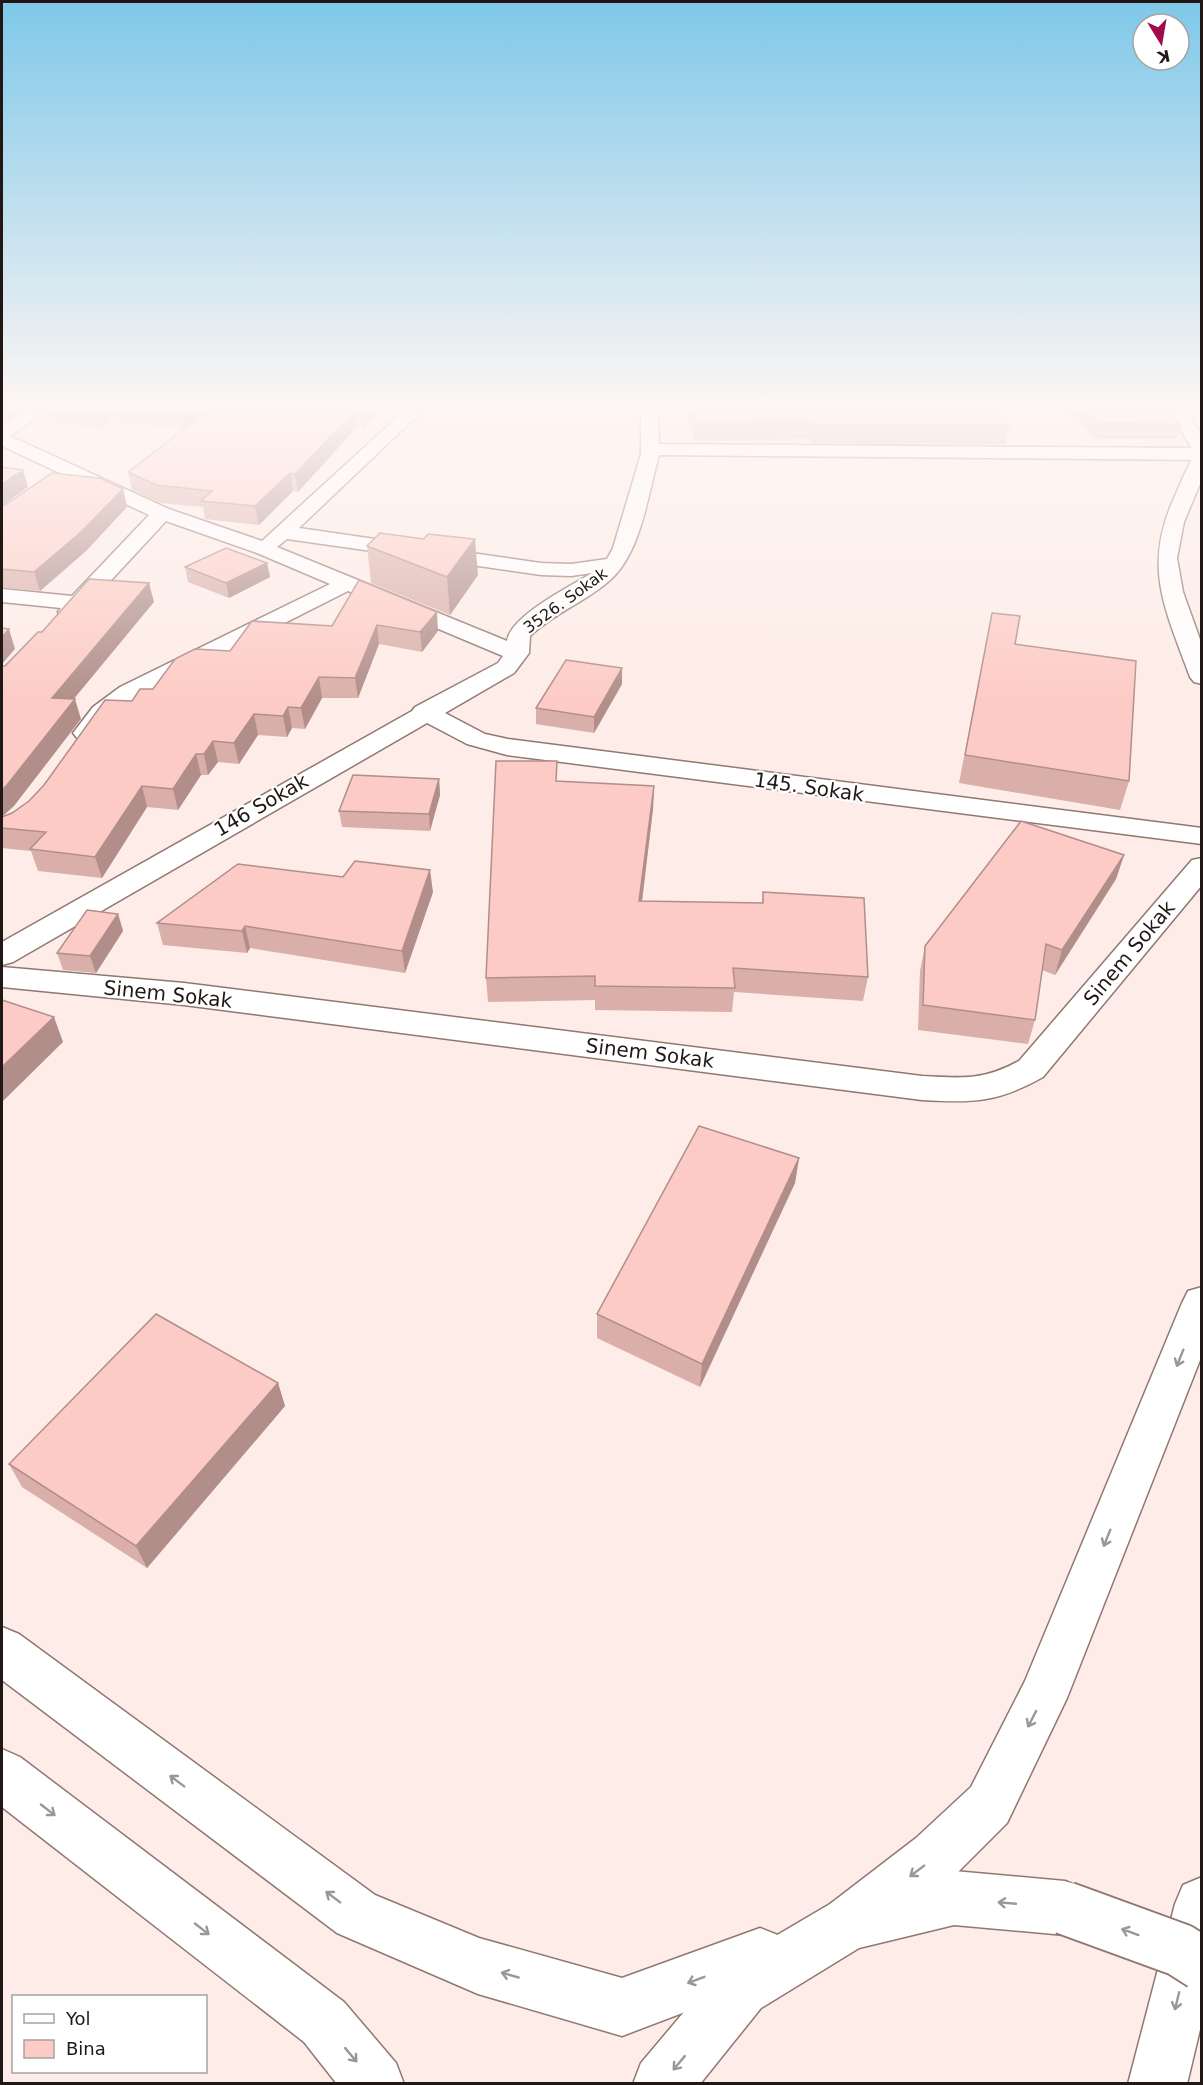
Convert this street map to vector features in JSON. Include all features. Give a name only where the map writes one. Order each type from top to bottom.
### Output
[{"type":"main road","points":[[152,508],[264,549],[517,653]]},
{"type":"main road","points":[[264,549],[309,508]]},
{"type":"main road","name":"3526. Sokak","points":[[517,653],[519,634],[537,617],[601,577],[615,563],[624,548],[634,508]]},
{"type":"main road","points":[[1180,508],[1167,546],[1171,587],[1178,613],[1202,677]]},
{"type":"main road","points":[[52,628],[162,513]]},
{"type":"main road","points":[[284,532],[541,569],[571,570],[615,563]]},
{"type":"main road","points":[[74,749],[102,712],[129,692],[346,584]]},
{"type":"main road","points":[[2,596],[77,603]]},
{"type":"main road","name":"146 Sokak","points":[[2,955],[424,712],[506,668],[517,653]]},
{"type":"main road","name":"145. Sokak","points":[[424,712],[476,740],[507,747],[1038,817],[1202,836]]},
{"type":"main road","name":"Sinem Sokak","points":[[2,977],[184,994],[922,1088],[962,1089],[1002,1085],[1031,1069],[1202,866]]},
{"type":"main road","points":[[662,2084],[741,1988],[849,1923],[935,1857],[989,1805],[1042,1698],[1202,1303]]},
{"type":"main road","points":[[2,1651],[356,1914],[478,1966],[622,2007],[849,1923],[954,1898],[1065,1908],[1179,1950],[1202,1964]]},
{"type":"main road","points":[[2,1775],[324,2022],[375,2084]]},
{"type":"main road","points":[[1156,2084],[1202,1904]]},
{"type":"building","points":[[2,508],[104,508],[81,532],[34,572],[2,569]]},
{"type":"building","points":[[380,533],[424,539],[428,534],[475,539],[447,577],[367,546]]},
{"type":"building","points":[[226,548],[267,563],[226,583],[185,567]]},
{"type":"building","points":[[89,579],[149,583],[52,698],[75,699],[2,790],[2,666],[5,666],[38,632],[42,632]]},
{"type":"building","points":[[359,580],[437,612],[420,632],[377,625],[355,678],[319,677],[301,708],[288,707],[283,716],[254,714],[234,743],[213,741],[204,754],[196,754],[173,789],[142,786],[95,857],[30,849],[46,832],[2,828],[2,817],[29,801],[44,785],[105,700],[132,701],[140,689],[153,689],[175,659],[195,649],[230,651],[252,621],[332,626]]},
{"type":"building","points":[[992,613],[1020,616],[1015,644],[1136,661],[1129,781],[965,755]]},
{"type":"building","points":[[2,628],[9,629],[2,637]]},
{"type":"building","points":[[566,660],[622,668],[594,717],[536,708]]},
{"type":"building","points":[[496,761],[557,761],[556,781],[654,786],[639,901],[763,903],[763,892],[864,898],[868,977],[733,968],[735,988],[595,986],[595,976],[486,978]]},
{"type":"building","points":[[353,775],[439,779],[429,814],[339,811]]},
{"type":"building","points":[[1021,821],[1124,855],[1062,950],[1046,944],[1035,1020],[923,1005],[925,946]]},
{"type":"building","points":[[355,861],[430,870],[402,951],[245,926],[242,931],[157,923],[238,864],[343,877]]},
{"type":"building","points":[[87,910],[118,914],[90,956],[57,953]]},
{"type":"building","points":[[2,1000],[54,1017],[2,1067]]},
{"type":"building","points":[[699,1126],[799,1158],[702,1364],[597,1314]]},
{"type":"building","points":[[156,1314],[278,1383],[136,1546],[9,1464]]}]
